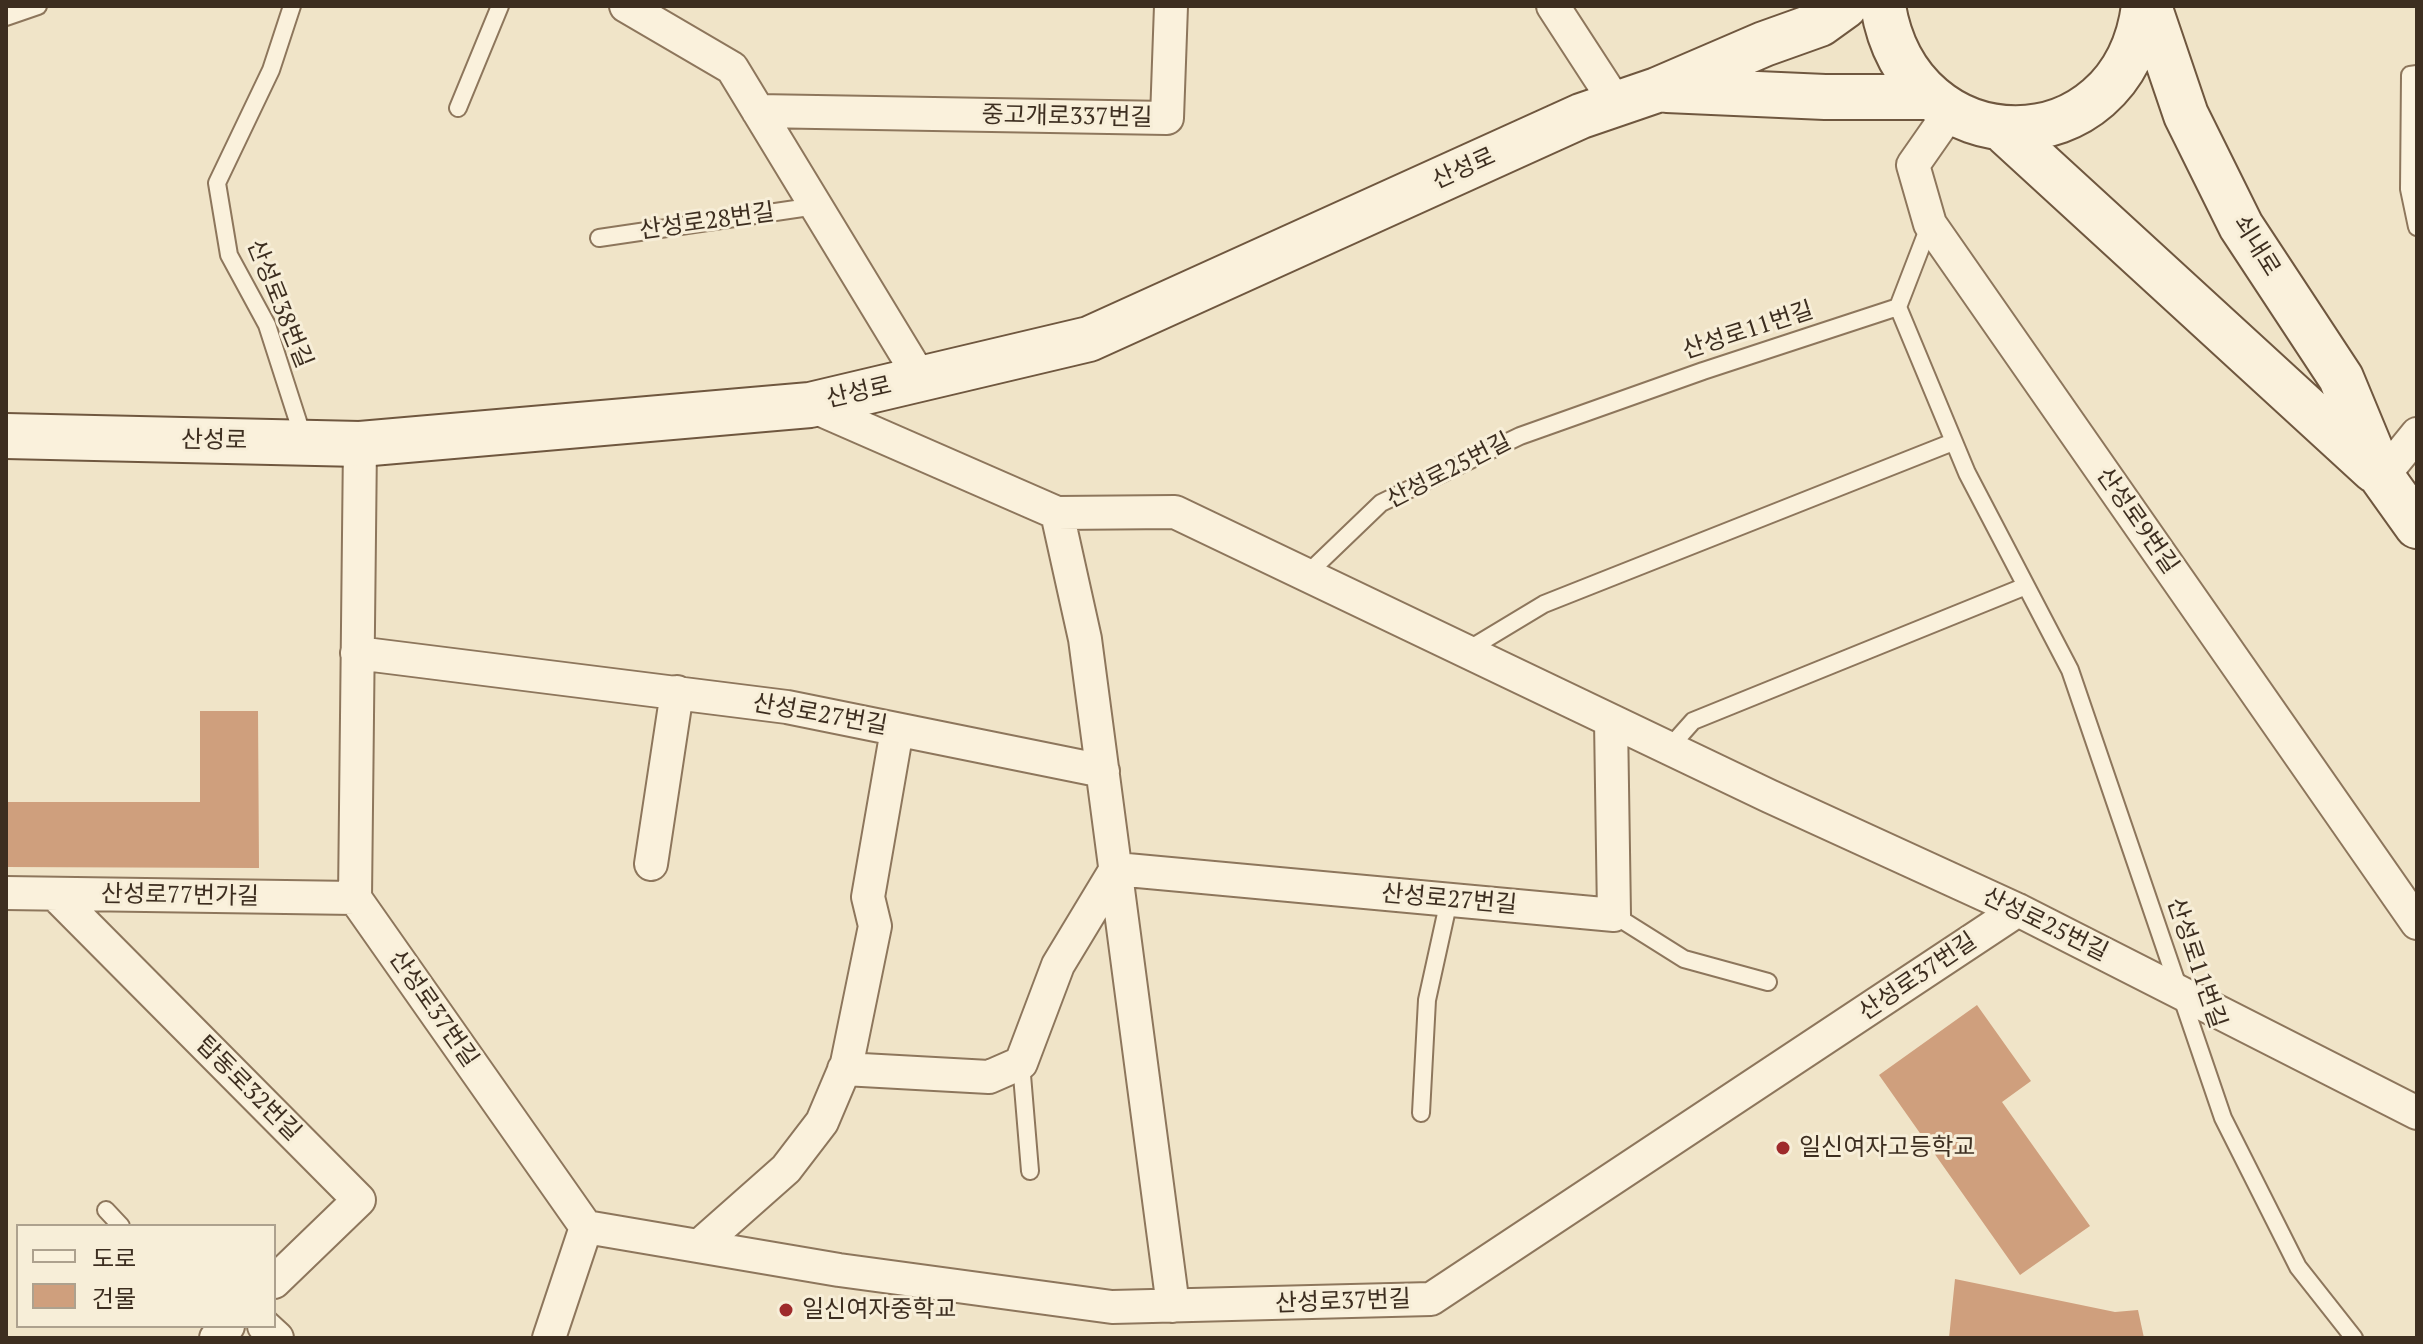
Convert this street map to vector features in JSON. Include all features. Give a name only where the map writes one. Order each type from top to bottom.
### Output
[{"type":"street","name":"산성로28번길","points":[[626,6],[732,68],[921,379]]},
{"type":"street","name":"중고개로337번길","points":[[758,111],[1167,118],[1171,6]]},
{"type":"street","points":[[1553,6],[1616,103]]},
{"type":"street","points":[[1657,90],[1764,44],[1820,24],[1845,6]]},
{"type":"street","points":[[1883,6],[1887,31],[1911,79],[1940,105],[1975,122],[2001,128],[2038,127],[2073,115],[2103,94],[2127,66],[2141,32],[2147,6]]},
{"type":"street","name":"쇠내로","points":[[2147,6],[2186,115],[2241,226],[2341,378],[2382,477],[2417,526]]},
{"type":"street","name":"산성로","points":[[6,436],[360,444],[810,405],[1089,339],[1581,116],[1657,90]]},
{"type":"street","points":[[1657,90],[1940,105]]},
{"type":"street","name":"산성로9번길","points":[[1940,105],[1913,165],[1930,224],[2417,923]]},
{"type":"street","points":[[2001,128],[2382,477],[2417,434]]},
{"type":"street","points":[[810,405],[1057,513],[1085,639],[1173,1306]]},
{"type":"street","points":[[355,898],[360,444]]},
{"type":"street","name":"산성로25번길","points":[[1057,513],[1175,512],[1611,721],[2018,910],[2417,1113]]},
{"type":"street","points":[[357,653],[677,692],[651,864]]},
{"type":"street","name":"산성로27번길","points":[[677,692],[787,707],[1103,771]]},
{"type":"street","points":[[1611,721],[1614,915]]},
{"type":"street","points":[[699,1246],[786,1169],[822,1122],[844,1069],[875,926],[868,897],[897,730]]},
{"type":"street","points":[[844,1069],[989,1077],[1021,1063],[1058,965],[1116,869]]},
{"type":"street","name":"산성로27번길","points":[[1116,869],[1614,915]]},
{"type":"street","name":"산성로77번가길","points":[[6,893],[355,898]]},
{"type":"street","name":"탑동로32번길","points":[[55,894],[359,1200],[276,1280]]},
{"type":"street","name":"산성로37번길","points":[[355,898],[586,1227],[839,1270],[1112,1307],[1431,1299],[2018,910]]},
{"type":"street","points":[[549,1338],[586,1227]]},
{"type":"lane","points":[[6,17],[38,6]]},
{"type":"lane","name":"산성로38번길","points":[[292,6],[271,70],[217,183],[229,255],[267,325],[305,442]]},
{"type":"lane","points":[[458,108],[500,6]]},
{"type":"lane","points":[[2417,74],[2410,75],[2409,189],[2417,227]]},
{"type":"lane","name":"산성로28번길","points":[[599,238],[816,206]]},
{"type":"lane","points":[[1898,307],[1930,224]]},
{"type":"lane","name":"산성로11번길","points":[[1613,403],[1898,307],[1967,473],[2070,670],[2223,1118],[2298,1267],[2354,1338]]},
{"type":"lane","name":"산성로25번길","points":[[1306,575],[1381,503],[1520,436],[1613,403]]},
{"type":"lane","points":[[1466,651],[1544,604],[1953,442]]},
{"type":"lane","points":[[1669,748],[1693,721],[2026,586]]},
{"type":"lane","points":[[1421,1113],[1427,1000],[1449,900]]},
{"type":"lane","name":"산성로27번길","points":[[1614,915],[1684,959],[1768,982]]},
{"type":"lane","points":[[1021,1063],[1030,1171]]},
{"type":"lane","points":[[106,1210],[119,1224]]},
{"type":"building","points":[[200,711],[258,711],[259,868],[6,867],[6,802],[200,802]]},
{"type":"building","points":[[1977,1005],[2031,1081],[2002,1102],[2090,1226],[2020,1275],[1879,1075]]},
{"type":"building","points":[[1955,1279],[2115,1312],[2138,1310],[2144,1338],[1949,1338]]},
{"type":"place","name":"일신여자고등학교","points":[[1783,1148]]},
{"type":"place","name":"일신여자중학교","points":[[786,1310]]}]
